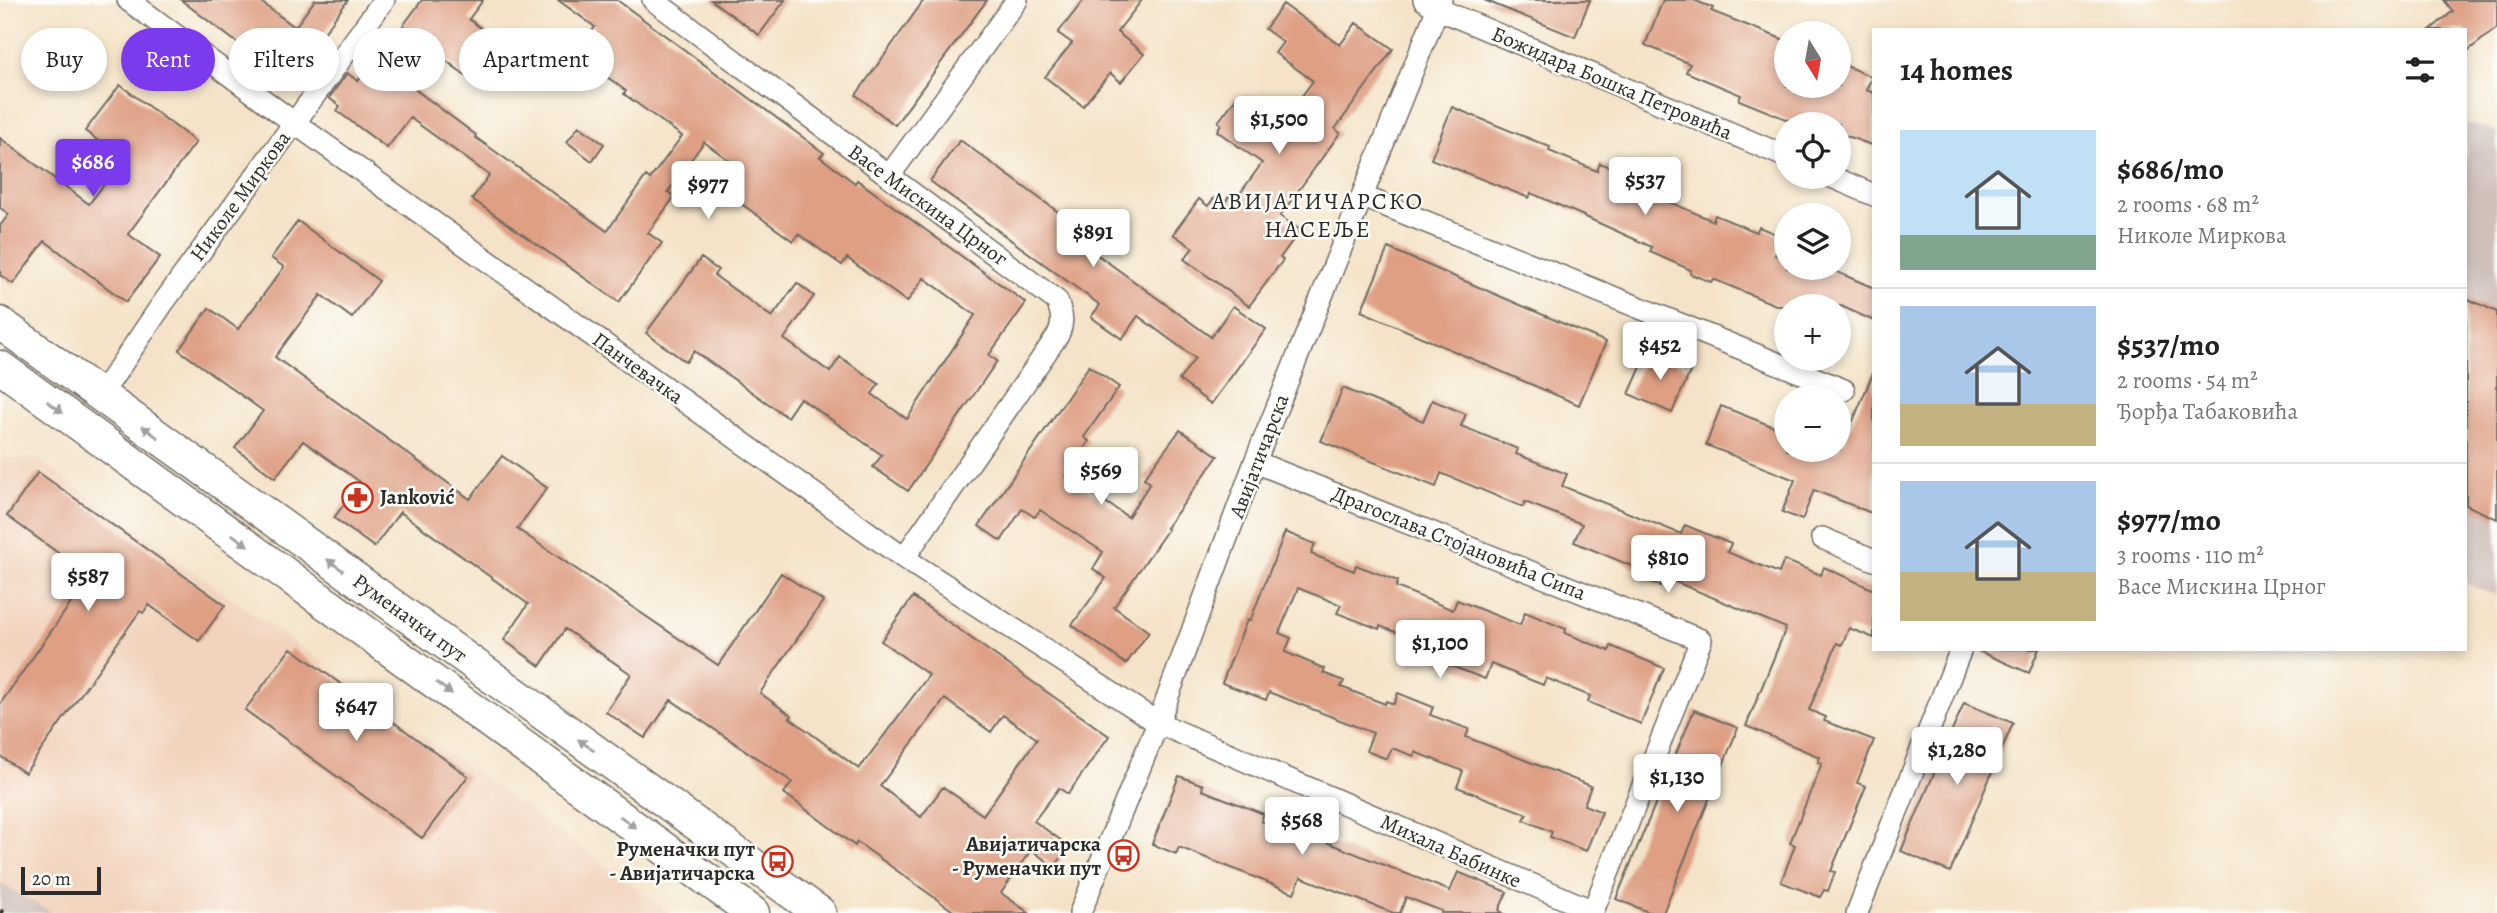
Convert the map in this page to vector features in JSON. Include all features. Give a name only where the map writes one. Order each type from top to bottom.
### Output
[{"type":"main road","name":"Руменачки пут","points":[[0,323],[820,913]]},
{"type":"main road","name":"Руменачки пут","points":[[0,367],[753,913]]},
{"type":"street","name":"Панчевачка","points":[[128,0],[293,122],[904,558],[1158,723]]},
{"type":"street","name":"Николе Миркова","points":[[100,396],[161,306],[384,0]]},
{"type":"street","name":"Васе Мискина Црног","points":[[653,0],[676,7],[889,176],[1057,301],[1063,325],[1058,335],[904,558]]},
{"type":"street","points":[[889,176],[1017,0]]},
{"type":"street","name":"Божидара Бошка Петровића","points":[[1434,3],[1774,151]]},
{"type":"street","name":"Авијатичарска","points":[[1080,913],[1158,723],[1255,462],[1364,197],[1434,3]]},
{"type":"street","points":[[1851,185],[1872,194]]},
{"type":"street","points":[[1364,197],[1832,385]]},
{"type":"street","name":"Драгослава Стојановића Сипа","points":[[1255,462],[1701,640]]},
{"type":"street","points":[[1822,538],[1872,559]]},
{"type":"street","name":"Михала Бабинке","points":[[1158,723],[1592,911],[1701,640]]},
{"type":"street","points":[[1857,913],[1960,651]]},
{"type":"shaded area","points":[[2467,123],[2497,131],[2497,596],[2467,583]]},
{"type":"shaded area","points":[[0,457],[39,460],[671,913],[53,913],[0,883]]},
{"type":"shaded area","points":[[0,883],[53,913],[0,913]]},
{"type":"building","points":[[181,0],[258,0],[295,27],[315,0],[348,0],[328,28],[229,28],[229,37]]},
{"type":"building","points":[[422,0],[483,0],[469,19],[481,28],[459,28],[459,70],[445,60],[445,28],[401,28]]},
{"type":"building","points":[[558,0],[617,0],[824,153],[820,157],[855,183],[857,180],[1026,303],[989,355],[997,361],[908,491],[873,467],[882,455],[800,398],[787,417],[694,351],[686,362],[646,333],[701,258],[718,270],[714,275],[772,317],[797,283],[814,296],[784,339],[830,372],[840,357],[879,384],[872,394],[907,419],[975,315],[924,278],[907,302],[847,258],[842,265],[798,234],[793,241],[725,192],[741,169],[704,142],[668,192],[675,196],[648,233],[662,243],[619,302],[472,199],[489,175],[410,118],[387,148],[337,111],[340,106],[329,98],[334,91],[339,91],[339,84],[347,73],[353,77],[353,91],[417,91],[476,135],[475,137],[607,231],[646,176],[650,179],[682,136],[624,94],[626,91],[614,82],[614,28],[594,28]]},
{"type":"building","points":[[711,0],[785,0],[759,35]]},
{"type":"building","points":[[924,0],[987,0],[895,125],[856,95]]},
{"type":"building","points":[[1084,0],[1142,0],[1117,32],[1144,54],[1121,82],[1110,73],[1083,106],[1045,77],[1072,43],[1058,33]]},
{"type":"building","points":[[1484,0],[1590,0],[1575,37]]},
{"type":"building","points":[[1663,0],[1694,0],[1713,8],[1711,11],[1774,36],[1774,98],[1852,98],[1852,69],[1872,77],[1866,90],[1872,92],[1872,145],[1851,137],[1851,112],[1774,112],[1774,114],[1739,100],[1741,95],[1686,72],[1690,64],[1645,45]]},
{"type":"building","points":[[2444,0],[2497,0],[2497,28],[2467,51],[2467,28],[2432,28],[2453,11]]},
{"type":"building","points":[[1283,4],[1340,45],[1356,23],[1393,49],[1335,129],[1340,133],[1280,216],[1300,230],[1280,258],[1283,260],[1249,306],[1184,259],[1193,248],[1173,234],[1199,199],[1208,206],[1214,198],[1224,204],[1230,195],[1236,199],[1262,163],[1217,131],[1221,124],[1218,122],[1236,98],[1249,107],[1251,104],[1280,125],[1313,81],[1275,53],[1283,42],[1265,29]]},
{"type":"building","points":[[120,85],[121,91],[128,91],[196,142],[128,234],[160,257],[126,302],[45,241],[13,284],[0,275],[0,226],[9,214],[0,208],[0,138],[89,204],[123,159],[85,131]]},
{"type":"building","points":[[1452,107],[1550,147],[1549,151],[1597,171],[1600,163],[1641,181],[1638,188],[1713,221],[1715,215],[1756,232],[1759,227],[1774,233],[1774,280],[1851,278],[1872,287],[1872,320],[1851,311],[1851,294],[1774,294],[1774,304],[1713,279],[1711,282],[1650,252],[1652,247],[1531,193],[1529,198],[1431,159]]},
{"type":"building","points":[[579,126],[604,144],[592,161],[567,142]]},
{"type":"building","points":[[960,140],[1102,244],[1095,253],[1211,337],[1233,306],[1266,329],[1211,404],[1179,380],[1195,358],[1138,316],[1122,339],[1091,317],[1100,305],[930,181]]},
{"type":"building","points":[[298,221],[379,281],[352,318],[321,295],[275,357],[470,499],[502,456],[547,488],[517,529],[718,665],[781,573],[823,601],[760,693],[859,769],[929,675],[881,641],[913,597],[1109,736],[1068,794],[1059,788],[1034,821],[1069,846],[1055,867],[1031,850],[1001,893],[1029,913],[956,913],[857,842],[855,846],[784,793],[792,782],[671,700],[645,738],[606,712],[631,674],[565,629],[540,666],[504,640],[528,604],[400,512],[374,547],[334,518],[360,482],[303,441],[275,478],[235,448],[263,411],[179,350],[209,308],[238,329],[284,267],[271,258]],"holes":[[[945,699],[991,732],[1003,715],[1037,739],[983,815],[943,787],[921,817],[880,786]]]},
{"type":"building","points":[[1388,248],[1606,342],[1579,405],[1361,311]]},
{"type":"building","points":[[2467,298],[2497,312],[2497,519],[2467,505]]},
{"type":"building","points":[[1648,351],[1691,370],[1672,413],[1629,394]]},
{"type":"building","points":[[1089,366],[1119,387],[1084,437],[1089,441],[1066,476],[1128,517],[1150,483],[1144,478],[1180,430],[1218,456],[1114,607],[1149,632],[1126,664],[1072,625],[1106,578],[1093,569],[1103,552],[1040,510],[1035,517],[1022,509],[1001,541],[979,526]]},
{"type":"building","points":[[1872,376],[1872,513],[1814,490],[1802,520],[1782,512],[1795,480],[1706,445],[1721,406],[1774,427],[1774,462],[1851,462],[1851,425]]},
{"type":"building","points":[[1343,388],[1423,421],[1432,400],[1466,414],[1461,426],[1518,449],[1516,454],[1567,474],[1562,486],[1681,534],[1685,525],[1731,544],[1727,552],[1779,573],[1784,560],[1821,575],[1824,567],[1872,589],[1872,637],[1849,628],[1842,645],[1837,643],[1809,710],[1826,717],[1824,721],[1874,740],[1857,783],[1866,786],[1831,871],[1835,872],[1828,891],[1824,890],[1820,897],[1781,882],[1795,845],[1790,843],[1822,763],[1818,762],[1820,757],[1746,726],[1786,628],[1664,577],[1660,586],[1636,576],[1639,569],[1574,542],[1582,524],[1525,502],[1523,507],[1441,473],[1436,487],[1321,441]]},
{"type":"building","points":[[38,472],[225,605],[199,641],[149,605],[143,613],[140,611],[25,773],[0,756],[0,704],[90,576],[7,516]]},
{"type":"building","points":[[1285,532],[1315,544],[1311,554],[1354,571],[1356,565],[1398,581],[1396,587],[1453,610],[1457,600],[1520,625],[1525,612],[1566,629],[1565,633],[1609,651],[1611,646],[1664,668],[1641,724],[1588,702],[1590,696],[1546,678],[1543,685],[1491,664],[1485,679],[1433,659],[1438,648],[1337,613],[1341,605],[1298,588],[1279,633],[1291,638],[1285,652],[1325,669],[1323,673],[1344,681],[1341,687],[1385,704],[1386,701],[1394,704],[1398,693],[1433,707],[1430,715],[1469,729],[1466,737],[1591,786],[1584,805],[1602,812],[1586,851],[1550,837],[1552,832],[1524,820],[1527,814],[1457,787],[1463,771],[1415,752],[1414,756],[1392,748],[1387,759],[1366,751],[1373,733],[1269,692],[1266,700],[1222,683]]},
{"type":"building","points":[[291,648],[468,776],[422,838],[245,710]]},
{"type":"building","points":[[1979,651],[2038,651],[2029,673]]},
{"type":"building","points":[[1964,703],[2013,723],[1950,872],[1901,851]]},
{"type":"building","points":[[1694,710],[1738,728],[1663,913],[1651,913],[1616,899]]},
{"type":"building","points":[[1179,776],[1203,785],[1202,790],[1264,814],[1261,821],[1315,842],[1316,838],[1450,891],[1458,872],[1507,892],[1499,910],[1503,913],[1441,913],[1442,911],[1406,897],[1400,913],[1393,913],[1301,877],[1294,893],[1179,847],[1176,854],[1152,844]]},
{"type":"railway","points":[[0,911],[4,913]]},
{"type":"place","name":"Janković","points":[[357,497]]},
{"type":"place","name":"Авијатичарска - Руменачки пут","points":[[1124,856]]},
{"type":"place","name":"Руменачки пут - Авијатичарска","points":[[778,861]]},
{"type":"district","name":"АВИЈАТИЧАРСКО НАСЕЉЕ","points":[[1318,215]]}]
